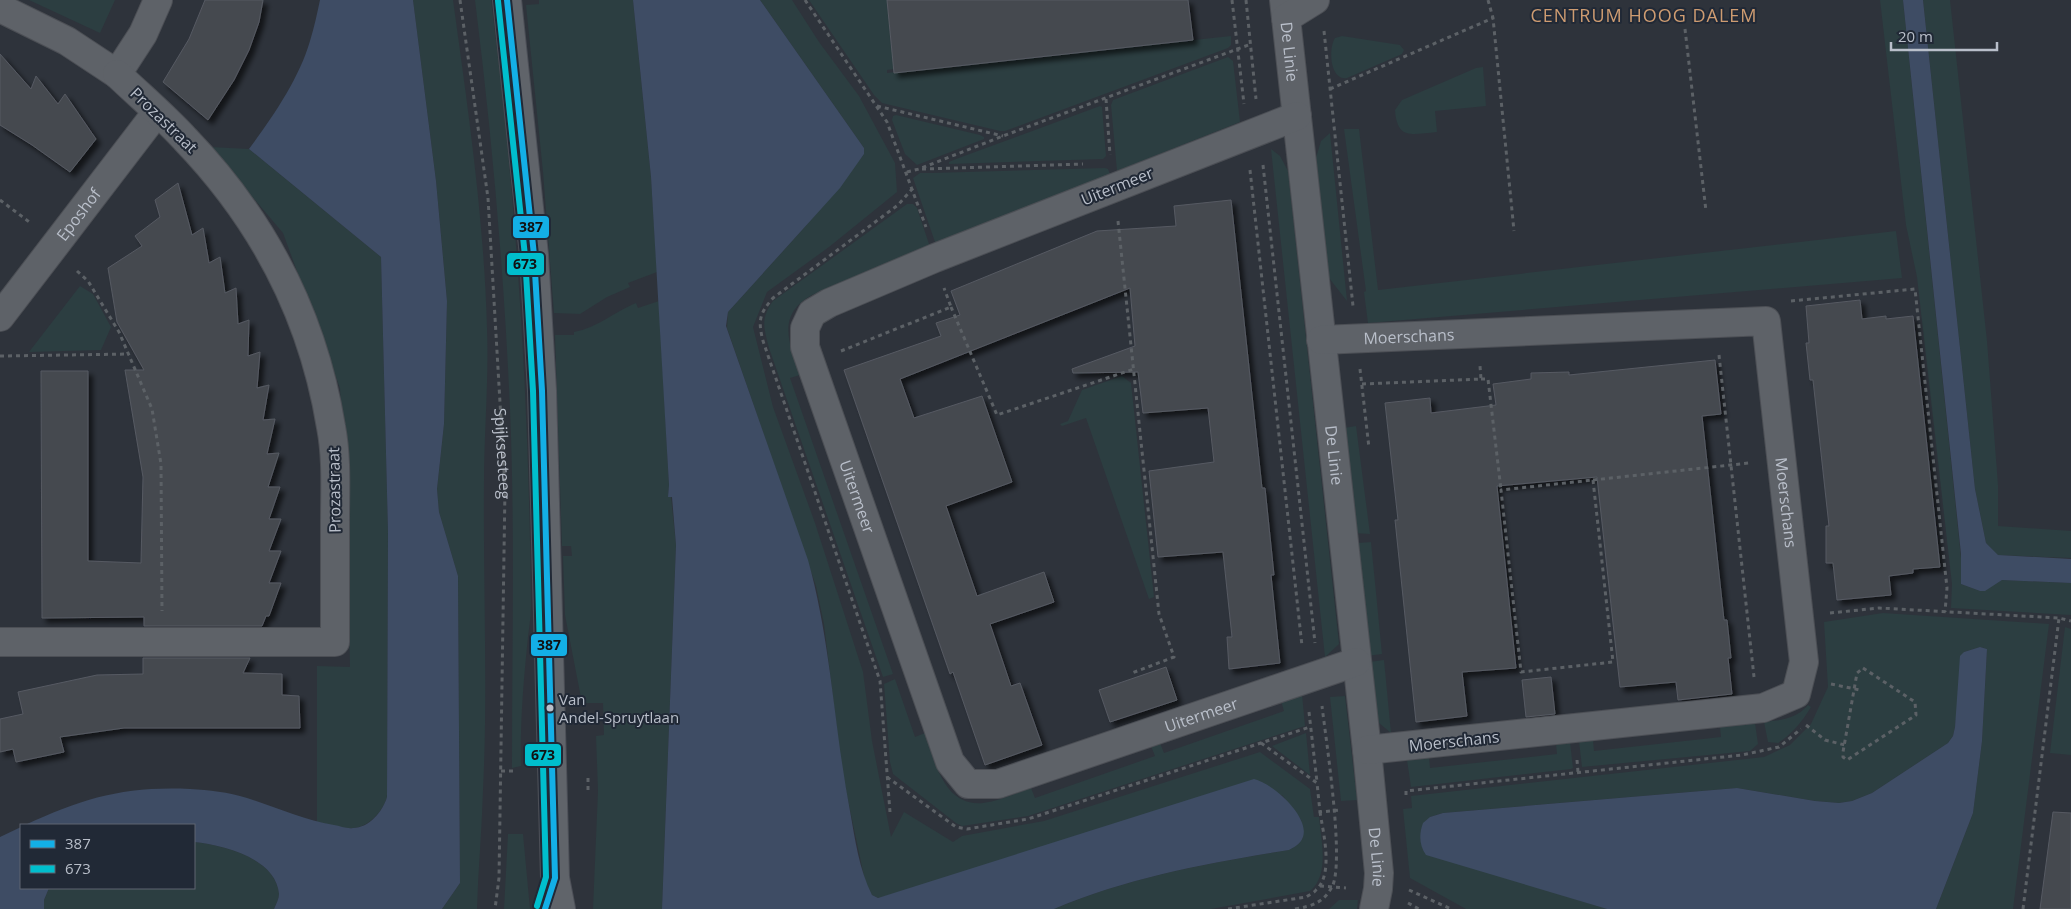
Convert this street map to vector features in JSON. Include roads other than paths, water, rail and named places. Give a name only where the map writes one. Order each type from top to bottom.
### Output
[{"type":"main road","points":[[508,0],[534,255],[541,381],[555,878],[561,909]]},
{"type":"main road","points":[[545,909],[555,878]]},
{"type":"street","points":[[117,74],[143,34],[158,0]]},
{"type":"street","points":[[1286,19],[1315,0]]},
{"type":"street","name":"Prozastraat","points":[[0,8],[67,42],[117,74],[184,138],[237,200],[279,264],[303,320],[314,354],[331,427],[336,470],[335,642],[0,642]]},
{"type":"street","name":"De Linie","points":[[1286,19],[1367,750],[1379,873],[1374,909]]},
{"type":"street","name":"Eposhof","points":[[0,316],[156,112]]},
{"type":"street","name":"Uitermeer","points":[[1297,116],[1253,132],[1113,175],[935,258],[829,303],[812,313],[805,328],[805,346],[950,762],[968,784],[998,784],[1356,662]]},
{"type":"street","name":"Moerschans","points":[[1321,340],[1766,321],[1782,460],[1804,662],[1796,694],[1763,708],[1367,750]]},
{"type":"water","points":[[320,0],[413,0],[436,181],[447,301],[444,424],[437,489],[439,512],[458,576],[460,883],[442,909],[274,909],[279,894],[276,882],[269,871],[233,850],[195,842],[195,824],[27,824],[66,808],[105,796],[145,790],[190,789],[233,794],[312,820],[351,828],[370,822],[379,813],[387,797],[388,532],[381,257],[249,149],[276,111],[292,84],[305,55]]},
{"type":"water","points":[[633,0],[760,0],[864,148],[864,154],[840,188],[728,312],[726,326],[808,560],[816,591],[856,843],[864,875],[872,895],[878,898],[1254,779],[1270,787],[1295,810],[1304,829],[1303,837],[1298,845],[1289,850],[1170,872],[1112,888],[1054,909],[662,909],[676,545],[672,497],[668,497],[669,485],[651,177]]},
{"type":"water","points":[[1903,0],[1923,0],[1975,489],[1986,543],[1998,555],[2071,559],[2071,583],[2002,580],[1985,591],[1961,584],[1961,554]]},
{"type":"water","points":[[1980,647],[1987,649],[1982,741],[1973,813],[1936,909],[1607,909],[1426,855],[1422,847],[1420,835],[1423,823],[1430,817],[1443,813],[1737,788],[1815,801],[1839,803],[1852,801],[1872,793],[1948,743],[1953,736],[1955,727],[1960,656],[1964,652]]},
{"type":"water","points":[[20,827],[20,889],[49,889],[44,900],[44,909],[0,909],[0,837]]},
{"type":"place","name":"Van Andel-Spruytlaan","points":[[550,708]]},
{"type":"district","name":"CENTRUM HOOG DALEM","points":[[1644,16]]}]
